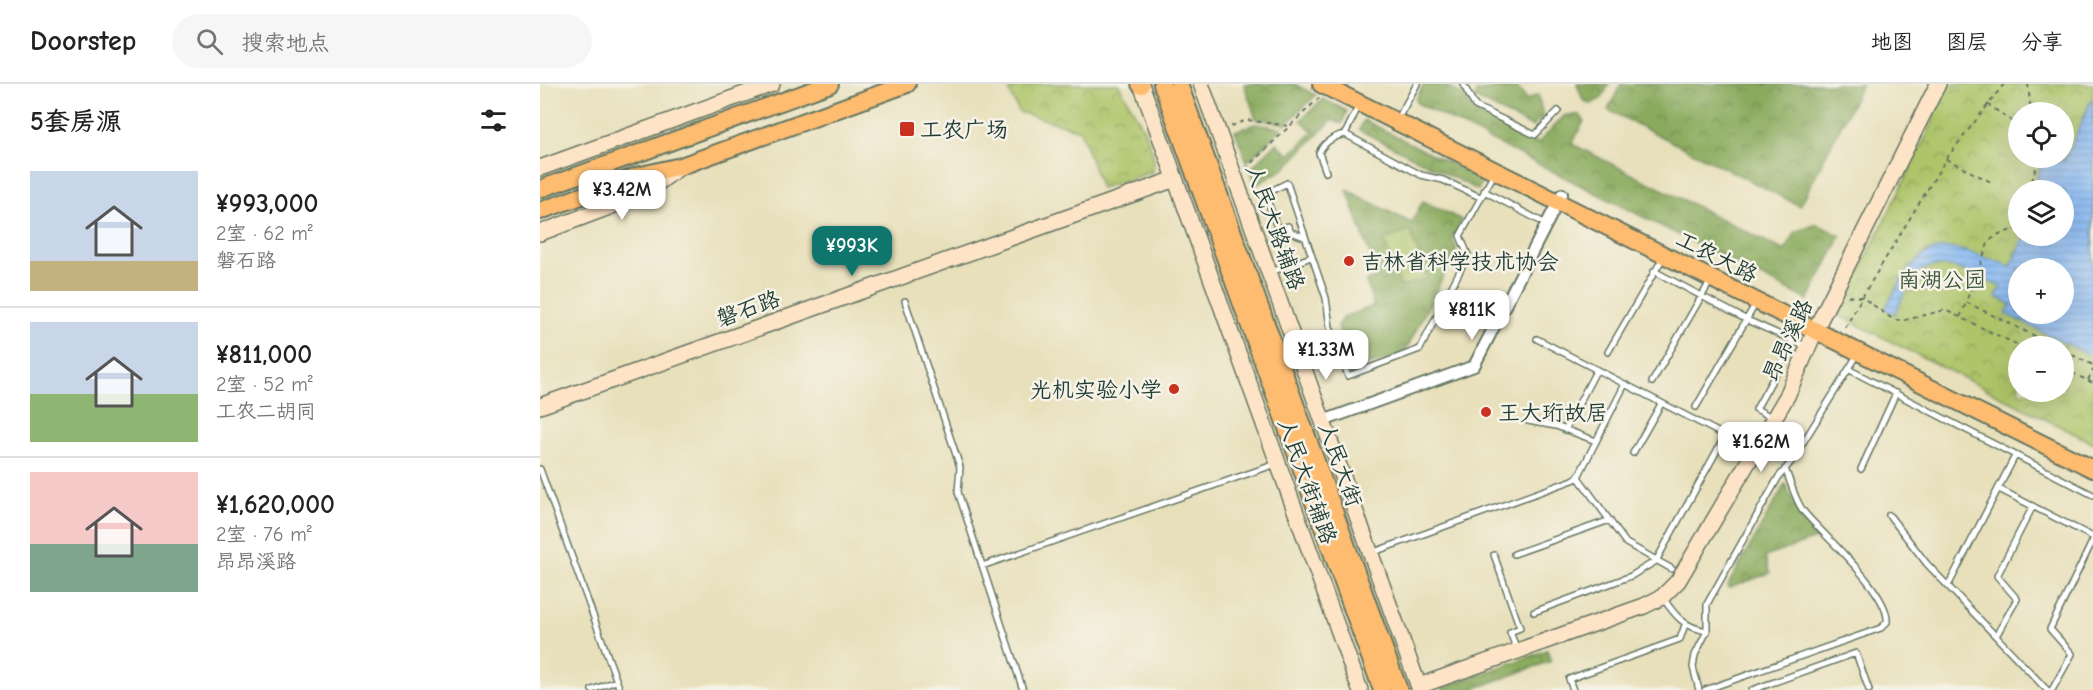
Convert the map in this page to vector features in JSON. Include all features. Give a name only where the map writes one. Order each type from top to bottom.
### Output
[{"type":"main road","points":[[540,189],[830,84]]},
{"type":"main road","points":[[540,211],[637,176],[681,166],[907,84]]},
{"type":"main road","name":"人民大街","points":[[1162,84],[1382,690]]},
{"type":"main road","name":"人民大街","points":[[1179,84],[1399,690]]},
{"type":"main road","name":"工农大路","points":[[1342,84],[1757,302],[1818,327],[1842,334],[2093,459]]},
{"type":"main road","name":"工农大路","points":[[1322,89],[1360,103],[1497,171],[1560,197],[1818,327],[1859,353],[2093,469]]},
{"type":"street","points":[[540,168],[772,84]]},
{"type":"street","name":"人民大街辅路","points":[[1140,84],[1360,690]]},
{"type":"street","name":"人民大路辅路","points":[[1201,84],[1420,688]]},
{"type":"street","name":"昂昂溪路","points":[[1420,688],[1644,606],[1662,597],[1685,572],[1773,419],[1938,84]]},
{"type":"street","points":[[540,233],[641,195],[681,166]]},
{"type":"street","name":"磐石路","points":[[540,406],[1175,179]]},
{"type":"street","points":[[1323,421],[1474,366],[1560,197]]},
{"type":"lane","points":[[1401,113],[1417,84]]},
{"type":"lane","points":[[1463,84],[1475,106],[1535,135],[1558,111]]},
{"type":"lane","points":[[1345,134],[1360,103]]},
{"type":"lane","points":[[1326,172],[1319,153],[1321,147],[1336,136],[1345,134],[1421,175],[1443,180],[1480,197]]},
{"type":"lane","points":[[1304,237],[1290,232],[1288,226],[1278,230],[1265,194],[1287,183],[1326,298],[1330,327],[1348,376],[1420,349],[1468,255],[1460,236],[1480,197],[1497,171]]},
{"type":"lane","points":[[1484,191],[1546,224]]},
{"type":"lane","points":[[1608,352],[1665,255]]},
{"type":"lane","points":[[1269,273],[1311,257]]},
{"type":"lane","points":[[1654,271],[1747,320],[1809,348]]},
{"type":"lane","points":[[1652,382],[1712,279]]},
{"type":"lane","points":[[905,301],[960,467],[958,492],[1023,690]]},
{"type":"lane","points":[[1696,407],[1757,302]]},
{"type":"lane","points":[[1537,339],[1624,386],[1725,436],[1791,462]]},
{"type":"lane","points":[[1773,419],[1756,409],[1794,341]]},
{"type":"lane","points":[[1699,690],[1693,667],[1695,655],[1707,631],[1707,604],[1785,469],[1859,353]]},
{"type":"lane","points":[[1850,369],[2093,495]]},
{"type":"lane","points":[[1565,430],[1596,371]]},
{"type":"lane","points":[[1371,553],[1578,477],[1624,386]]},
{"type":"lane","points":[[1861,469],[1896,393]]},
{"type":"lane","points":[[1633,453],[1660,404]]},
{"type":"lane","points":[[1528,421],[1565,430],[1596,441]]},
{"type":"lane","points":[[1534,612],[1632,576],[1656,561],[1725,436]]},
{"type":"lane","points":[[1948,586],[2015,456]]},
{"type":"lane","points":[[982,566],[1278,464]]},
{"type":"lane","points":[[540,469],[620,690]]},
{"type":"lane","points":[[1705,690],[1881,628],[1887,622],[1884,604],[1842,552],[1802,510],[1785,469]]},
{"type":"lane","points":[[1578,477],[1626,543],[1672,569]]},
{"type":"lane","points":[[1999,489],[2093,538],[2050,629],[2072,654],[2052,690]]},
{"type":"lane","points":[[1995,636],[2018,598],[1997,576],[2032,506]]},
{"type":"lane","points":[[1889,515],[1948,586],[2047,690]]},
{"type":"lane","points":[[1514,554],[1610,520]]},
{"type":"lane","points":[[1494,555],[1520,628],[1510,632],[1517,651]]},
{"type":"lane","points":[[1662,597],[1685,625],[1707,631]]},
{"type":"lane","points":[[1573,690],[1569,680],[1680,639],[1685,625]]},
{"type":"lane","points":[[1752,690],[1856,653],[1869,690]]},
{"type":"lane","points":[[592,690],[616,681]]},
{"type":"path","points":[[1842,334],[1946,159],[2004,84]]},
{"type":"path","points":[[2023,84],[2028,86],[2030,102]]},
{"type":"path","points":[[1242,171],[1289,126],[1322,89]]},
{"type":"path","points":[[1987,104],[2008,118]]},
{"type":"path","points":[[1227,128],[1247,120],[1289,126]]},
{"type":"path","points":[[1946,159],[1991,182]]},
{"type":"path","points":[[1960,317],[1993,236],[2008,231]]},
{"type":"path","points":[[1833,295],[1862,297],[1894,320],[1905,320],[1940,310],[2008,340]]},
{"type":"path","points":[[1966,302],[2035,336]]},
{"type":"path","points":[[2074,356],[2093,365]]},
{"type":"path","points":[[2088,380],[2093,370]]},
{"type":"path","points":[[2074,374],[2093,383]]},
{"type":"green space","points":[[1023,84],[1119,84],[1148,140],[1154,162],[1153,172],[1101,188],[1080,130],[1019,112],[1009,91]]},
{"type":"green space","points":[[1244,84],[1294,84],[1316,95],[1286,124],[1256,119]]},
{"type":"green space","points":[[1424,84],[1442,84],[1456,91],[1467,98],[1473,111],[1538,143],[1565,115],[1580,115],[1584,121],[1572,144],[1785,251],[1795,232],[1817,224],[1841,236],[1808,300],[1417,103],[1416,99]]},
{"type":"green space","points":[[1577,84],[1609,84],[1602,98],[1591,104],[1583,100]]},
{"type":"green space","points":[[1621,84],[1862,84],[1800,206],[1608,110]]},
{"type":"green space","name":"南湖公园","points":[[1948,84],[2093,84],[2093,443],[2011,402],[2074,402],[2074,336],[2008,336],[2008,400],[1838,315],[1933,122],[1935,109]]},
{"type":"green space","points":[[1515,85],[1527,100],[1538,95],[1543,116],[1532,127],[1475,98],[1476,92]]},
{"type":"green space","points":[[1323,99],[1347,111],[1342,124],[1332,120],[1284,169],[1256,185],[1250,169],[1277,143],[1289,155],[1313,132],[1301,120]]},
{"type":"green space","points":[[1364,120],[1483,180],[1478,190],[1359,130]]},
{"type":"green space","points":[[1255,124],[1282,128],[1247,162],[1235,131]]},
{"type":"green space","points":[[1347,190],[1411,223],[1423,201],[1462,220],[1452,239],[1457,249],[1407,348],[1396,356],[1371,364],[1362,365],[1350,360],[1343,346],[1338,325],[1343,317],[1374,306],[1366,281],[1378,277]]},
{"type":"green space","points":[[1410,231],[1427,278],[1401,287],[1384,240]]},
{"type":"green space","points":[[1785,484],[1800,514],[1820,537],[1765,557],[1770,573],[1729,588],[1728,585]]},
{"type":"green space","points":[[1547,650],[1551,661],[1470,690],[1443,690],[1442,688]]},
{"type":"water","points":[[2093,98],[2093,357],[2074,348],[2074,336],[2051,336],[2026,324],[2074,324],[2074,258],[2015,258],[2020,246],[2074,246],[2074,180],[2036,180],[2040,168],[2074,168],[2074,141]]},
{"type":"water","points":[[1948,248],[2008,265],[2008,303],[1996,297],[2001,287],[1957,268],[1934,266],[1923,270],[1915,277],[1895,314],[1885,309],[1911,267],[1922,256],[1934,250]]},
{"type":"place","name":"工农广场","points":[[907,129]]},
{"type":"place","name":"吉林省科学技术协会","points":[[1349,261]]},
{"type":"place","name":"光机实验小学","points":[[1174,389]]},
{"type":"place","name":"王大珩故居","points":[[1486,412]]}]
